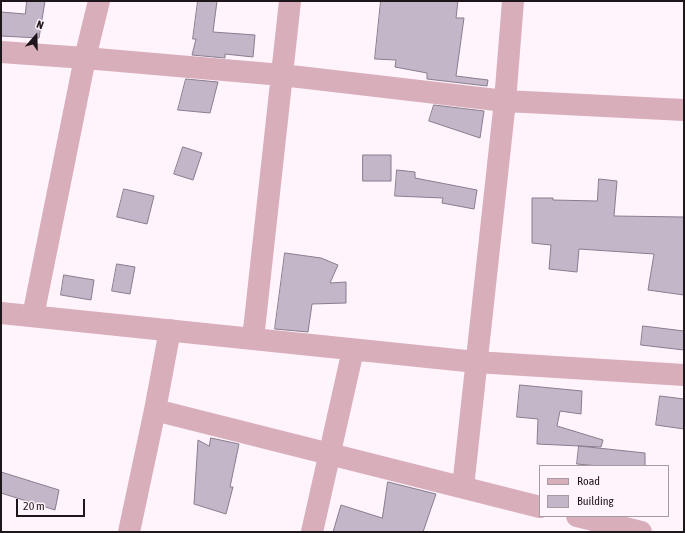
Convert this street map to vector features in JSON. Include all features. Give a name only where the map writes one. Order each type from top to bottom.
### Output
[{"type":"street","points":[[33,316],[85,58],[98,1]]},
{"type":"street","points":[[253,339],[290,1]]},
{"type":"street","points":[[463,487],[505,101],[513,1]]},
{"type":"street","points":[[1,52],[282,75],[505,101],[684,110]]},
{"type":"street","points":[[1,313],[476,362],[684,375]]},
{"type":"street","points":[[128,532],[155,410],[170,330]]},
{"type":"street","points":[[312,532],[353,350]]},
{"type":"street","points":[[155,410],[539,507]]},
{"type":"street","points":[[581,517],[641,532]]},
{"type":"building","points":[[27,1],[45,1],[39,38],[1,36],[1,12],[25,14]]},
{"type":"building","points":[[198,1],[217,1],[213,32],[255,35],[253,57],[225,54],[225,58],[192,55],[196,39],[193,39]]},
{"type":"building","points":[[381,1],[458,1],[456,18],[464,18],[456,76],[488,80],[487,86],[427,79],[427,73],[395,67],[396,60],[375,59]]},
{"type":"building","points":[[186,79],[218,82],[210,113],[178,110]]},
{"type":"building","points":[[434,105],[484,111],[480,138],[429,121]]},
{"type":"building","points":[[183,147],[202,153],[193,180],[174,174]]},
{"type":"building","points":[[363,155],[391,155],[391,181],[363,181]]},
{"type":"building","points":[[397,170],[415,172],[415,178],[477,190],[474,209],[442,203],[443,198],[395,196]]},
{"type":"building","points":[[599,179],[617,181],[614,216],[684,217],[684,295],[648,290],[654,254],[579,249],[577,272],[549,269],[551,245],[532,243],[532,198],[597,201]]},
{"type":"building","points":[[124,189],[154,196],[147,224],[117,217]]},
{"type":"building","points":[[285,253],[321,258],[338,265],[330,283],[346,282],[346,303],[312,304],[308,332],[275,329]]},
{"type":"building","points":[[117,264],[135,267],[130,294],[112,291]]},
{"type":"building","points":[[64,275],[94,280],[91,300],[61,295]]},
{"type":"building","points":[[643,326],[684,331],[684,350],[641,345]]},
{"type":"building","points":[[520,385],[582,391],[581,414],[560,411],[557,426],[603,440],[601,447],[537,444],[538,419],[517,417]]},
{"type":"building","points":[[660,396],[684,399],[684,429],[656,425]]},
{"type":"building","points":[[211,438],[239,444],[230,487],[233,487],[226,514],[194,504],[198,440],[209,446]]},
{"type":"building","points":[[579,446],[645,453],[645,465],[577,464]]},
{"type":"building","points":[[1,472],[59,490],[55,510],[1,493]]},
{"type":"building","points":[[388,482],[436,494],[423,532],[333,532],[341,505],[382,518]]}]
